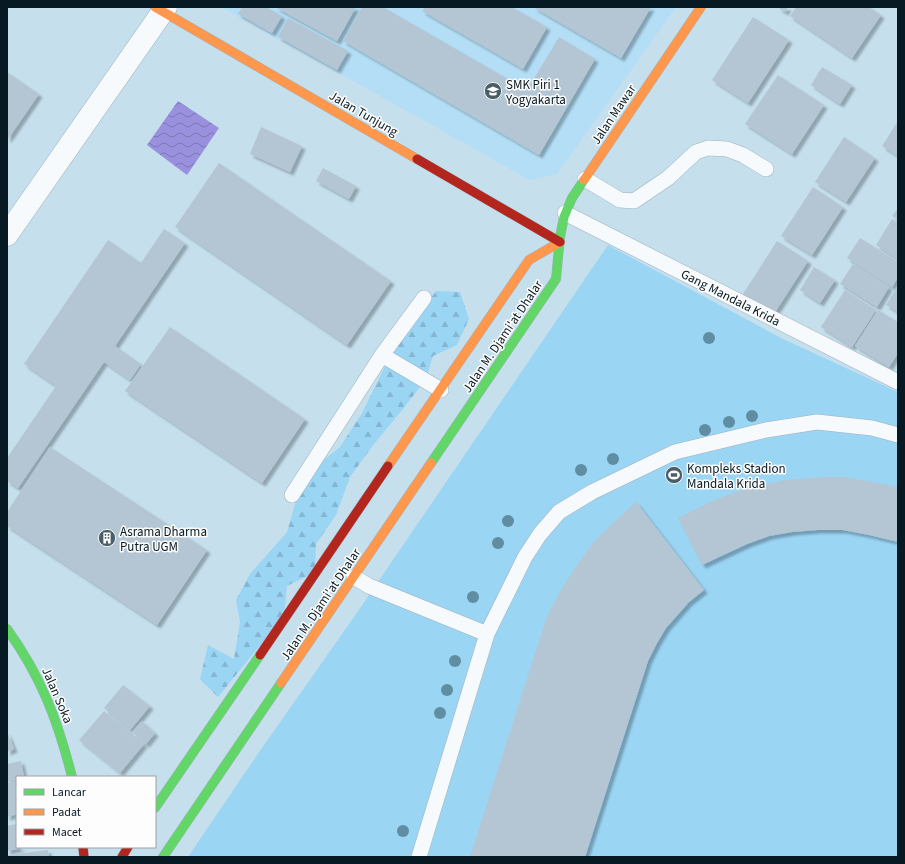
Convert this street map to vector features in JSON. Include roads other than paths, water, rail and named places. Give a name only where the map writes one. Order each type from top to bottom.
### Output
[{"type":"street","name":"Jalan Mawar","points":[[560,242],[565,213],[572,198],[701,7]]},
{"type":"street","points":[[7,235],[141,42],[161,9]]},
{"type":"street","name":"Jalan Tunjung","points":[[161,9],[560,242]]},
{"type":"street","name":"Jalan M. Djami'at Dhalar","points":[[156,807],[227,707],[401,453],[441,390],[529,260],[560,242]]},
{"type":"street","name":"Jalan M. Djami'at Dhalar","points":[[163,857],[248,726],[332,603],[354,577],[424,468],[556,279],[560,242]]},
{"type":"street","name":"Jalan Soka","points":[[7,629],[22,649],[47,696],[62,737],[72,776]]},
{"type":"street","points":[[122,857],[127,848]]},
{"type":"lane","points":[[585,179],[620,200],[634,201],[668,178],[696,152],[708,148],[727,149],[743,155],[766,168]]},
{"type":"lane","name":"Gang Mandala Krida","points":[[565,213],[898,382]]},
{"type":"lane","points":[[292,495],[382,355],[424,298]]},
{"type":"lane","points":[[382,355],[441,390]]},
{"type":"lane","points":[[419,857],[486,634],[525,557],[540,534],[559,512],[592,492],[675,452],[766,430],[817,422],[872,428],[898,435]]},
{"type":"lane","points":[[354,577],[369,586],[486,634]]},
{"type":"water","points":[[178,101],[219,128],[187,175],[147,145]]},
{"type":"place","name":"SMK Piri 1 Yogyakarta","points":[[493,91]]},
{"type":"place","name":"Kompleks Stadion Mandala Krida","points":[[674,475]]},
{"type":"place","name":"Asrama Dharma Putra UGM","points":[[107,538]]}]
